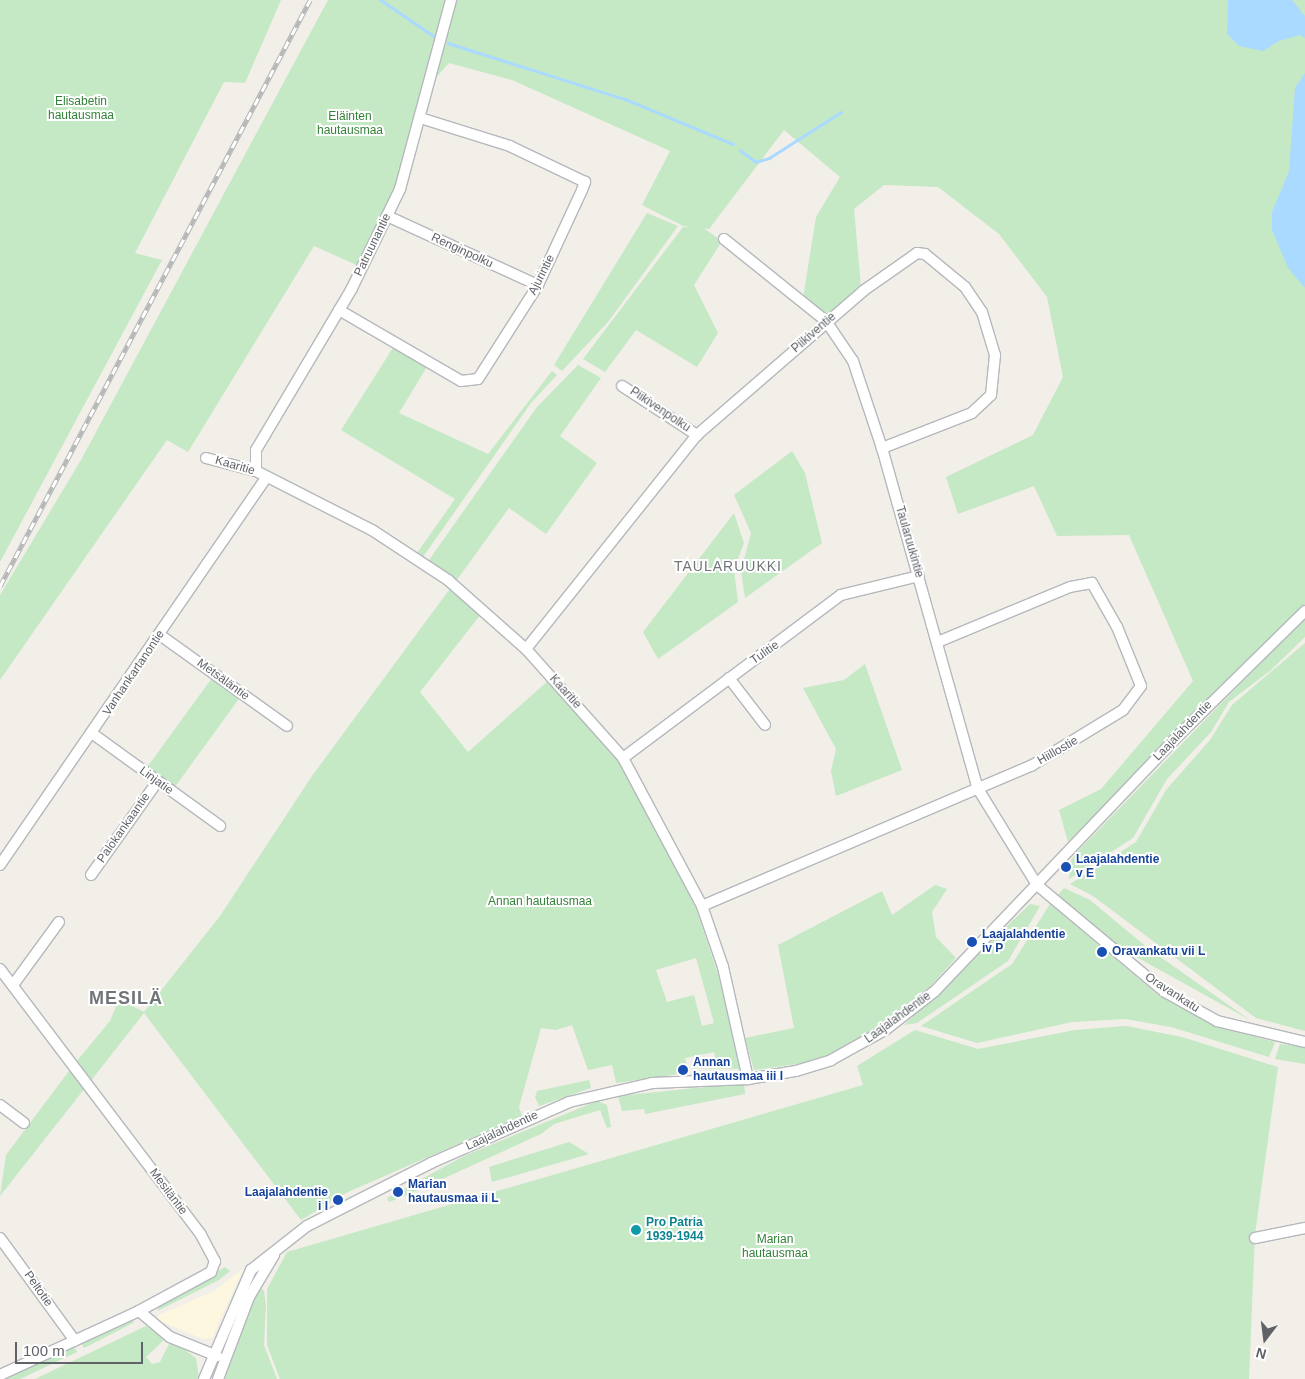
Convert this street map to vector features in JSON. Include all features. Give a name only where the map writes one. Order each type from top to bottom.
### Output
[{"type":"street","name":"Patruunantie","points":[[256,471],[256,450],[339,310],[387,216],[420,118],[451,0]]},
{"type":"street","name":"Ajurintie","points":[[339,310],[461,380],[472,382],[484,372],[538,285],[585,182],[488,137],[420,118]]},
{"type":"street","name":"Renginpolku","points":[[387,216],[538,285]]},
{"type":"street","name":"Taularuukintie","points":[[724,239],[826,321],[853,361],[882,448],[978,789],[1037,885]]},
{"type":"street","name":"Piikiventie","points":[[526,650],[697,435],[826,321],[916,253],[932,257],[946,269],[982,312],[995,355],[990,395],[984,406],[882,448]]},
{"type":"street","name":"Piikivenpolku","points":[[622,386],[697,435]]},
{"type":"street","name":"Kaaritie","points":[[206,458],[256,471],[411,554],[448,580],[526,650],[623,758],[702,906],[723,967],[748,1079]]},
{"type":"street","name":"Vanhankartanontie","points":[[0,865],[93,734],[266,478]]},
{"type":"street","name":"Tulitie","points":[[623,758],[841,595],[919,576]]},
{"type":"street","name":"Hiillostie","points":[[702,906],[1031,766],[1123,710],[1139,692],[1138,674],[1102,594],[1092,583],[1070,586],[938,642]]},
{"type":"street","name":"Laajalahdentie","points":[[204,1379],[213,1354],[252,1270],[283,1243],[307,1226],[431,1163],[569,1102],[652,1083],[748,1079],[813,1067],[885,1030],[935,991],[1181,733],[1305,611]]},
{"type":"street","name":"Metsäläntie","points":[[160,635],[287,726]]},
{"type":"street","points":[[730,678],[765,725]]},
{"type":"street","name":"Linjatie","points":[[93,734],[220,826]]},
{"type":"street","name":"Palokankaantie","points":[[91,875],[157,782]]},
{"type":"street","name":"Oravankatu","points":[[1037,885],[1165,992],[1218,1021],[1305,1042]]},
{"type":"street","points":[[13,985],[59,922]]},
{"type":"street","name":"Mesiläntie","points":[[0,969],[201,1235],[215,1261],[207,1274],[139,1311]]},
{"type":"street","points":[[0,1105],[24,1123]]},
{"type":"street","points":[[1255,1238],[1305,1228]]},
{"type":"street","name":"Peltotie","points":[[0,1238],[75,1341]]},
{"type":"street","name":"Laajalahdentie","points":[[218,1379],[260,1276],[283,1243]]},
{"type":"street","points":[[0,1375],[139,1311],[170,1336],[225,1360]]},
{"type":"shaded area","points":[[243,1269],[212,1338],[203,1339],[159,1321],[157,1316],[214,1291]]},
{"type":"green space","name":"Elisabetin hautausmaa","points":[[0,0],[281,0],[245,83],[224,82],[135,253],[162,260],[0,562]]},
{"type":"green space","name":"Eläinten hautausmaa","points":[[328,0],[1305,0],[1305,604],[1068,842],[1059,810],[1101,789],[1193,681],[1129,535],[1057,536],[1034,486],[958,514],[946,477],[1033,435],[1063,377],[1047,297],[999,234],[938,187],[884,185],[854,209],[861,288],[826,316],[803,298],[816,217],[840,177],[784,130],[709,229],[683,226],[642,205],[670,151],[512,80],[449,63],[431,83],[396,188],[359,266],[314,246],[188,452],[167,440],[0,680],[0,595],[81,460]]},
{"type":"green space","points":[[647,213],[678,226],[608,322],[562,371],[554,365]]},
{"type":"green space","points":[[683,227],[702,227],[722,241],[694,285],[718,333],[697,367],[636,330],[605,372],[583,359]]},
{"type":"green space","points":[[394,346],[428,365],[399,413],[488,454],[552,371],[557,375],[531,403],[423,557],[417,553],[455,499],[341,430]]},
{"type":"green space","points":[[578,365],[601,378],[560,436],[597,463],[546,534],[509,508],[456,581],[429,560],[537,407]]},
{"type":"green space","points":[[792,451],[805,473],[822,543],[745,598],[741,571],[751,533],[734,495]]},
{"type":"green space","points":[[734,513],[744,543],[734,570],[738,602],[658,659],[643,632]]},
{"type":"green space","name":"Annan hautausmaa","points":[[449,590],[481,614],[420,692],[468,752],[549,680],[620,763],[696,908],[718,974],[741,1069],[679,1068],[679,1074],[616,1083],[612,1065],[588,1070],[572,1025],[556,1030],[541,1028],[519,1107],[522,1116],[348,1192],[301,1220],[144,1013],[90,1082],[76,1062],[110,1021],[119,999],[144,1012],[220,916],[312,776]],"holes":[[[696,958],[714,1023],[702,1026],[694,995],[667,1002],[656,970]],[[714,1052],[718,1068],[687,1067],[685,1058]]]},
{"type":"green space","points":[[1305,617],[1305,637],[1271,670],[1229,702],[1211,732],[1167,779],[1133,838],[1069,879],[1071,860],[1080,849]]},
{"type":"green space","points":[[1305,643],[1305,1031],[1256,1018],[1093,896],[1070,884],[1136,842],[1166,790],[1210,740],[1232,705]]},
{"type":"green space","points":[[865,664],[902,770],[836,796],[831,771],[836,749],[803,688],[844,680]]},
{"type":"green space","points":[[212,678],[240,698],[174,789],[146,769]]},
{"type":"green space","points":[[935,885],[947,889],[932,912],[936,937],[956,958],[926,991],[892,1020],[854,1043],[811,1062],[754,1070],[745,1038],[794,1028],[778,945],[882,891],[892,915]]},
{"type":"green space","points":[[1064,888],[1090,900],[1149,949],[1250,1020],[1122,949],[1055,898]]},
{"type":"green space","points":[[1030,904],[1040,906],[1008,961],[917,1023],[904,1025]]},
{"type":"green space","points":[[1050,904],[1158,995],[1212,1025],[1275,1042],[1269,1057],[1171,1027],[1125,1019],[1072,1022],[977,1043],[921,1026],[1012,964]]},
{"type":"green space","name":"Marian hautausmaa","points":[[1126,1026],[1182,1037],[1278,1067],[1255,1234],[1249,1379],[280,1379],[267,1345],[267,1289],[287,1252],[863,1085],[857,1066],[915,1030],[978,1049],[1075,1030]]},
{"type":"green space","points":[[1280,1044],[1305,1047],[1305,1064],[1275,1059]]},
{"type":"green space","points":[[72,1067],[85,1088],[0,1196],[6,1155]]},
{"type":"green space","points":[[589,1080],[591,1088],[539,1106],[535,1097],[537,1091]]},
{"type":"green space","points":[[744,1083],[745,1094],[645,1114],[644,1109],[622,1111],[618,1096]]},
{"type":"green space","points":[[597,1101],[607,1105],[611,1127],[607,1128],[600,1110],[554,1124],[541,1134],[405,1196],[389,1202],[387,1198],[464,1156]]},
{"type":"green space","points":[[569,1142],[589,1154],[492,1182],[489,1167]]},
{"type":"green space","points":[[225,1267],[230,1271],[219,1280],[157,1311],[160,1305]]},
{"type":"green space","points":[[259,1286],[264,1291],[266,1305],[264,1345],[277,1379],[224,1379]]},
{"type":"green space","points":[[128,1320],[135,1322],[84,1348],[81,1343]]},
{"type":"green space","points":[[146,1326],[165,1339],[146,1357],[152,1364],[160,1362],[171,1340],[196,1358],[199,1379],[35,1379]]},
{"type":"green space","points":[[74,1346],[77,1352],[20,1379],[2,1379]]},
{"type":"water","points":[[1228,0],[1292,0],[1305,16],[1305,38],[1300,35],[1279,41],[1263,51],[1239,46],[1227,34]]},
{"type":"water","points":[[1305,73],[1305,288],[1288,268],[1272,230],[1272,212],[1289,171],[1295,88]]},
{"type":"waterway","points":[[381,0],[435,37]]},
{"type":"waterway","points":[[448,43],[625,99],[733,144]]},
{"type":"waterway","points":[[740,150],[756,162],[769,158],[841,112]]},
{"type":"railway","points":[[0,586],[310,0]]},
{"type":"place","name":"Laajalahdentie v E","points":[[1066,867]]},
{"type":"place","name":"Laajalahdentie iv P","points":[[972,942]]},
{"type":"place","name":"Oravankatu vii L","points":[[1102,952]]},
{"type":"place","name":"Annan hautausmaa iii I","points":[[683,1070]]},
{"type":"place","name":"Marian hautausmaa ii L","points":[[398,1192]]},
{"type":"place","name":"Laajalahdentie i I","points":[[338,1200]]},
{"type":"place","name":"Pro Patria 1939-1944","points":[[636,1230]]},
{"type":"district","name":"TAULARUUKKI","points":[[728,566]]},
{"type":"district","name":"MESILÄ","points":[[126,998]]}]
